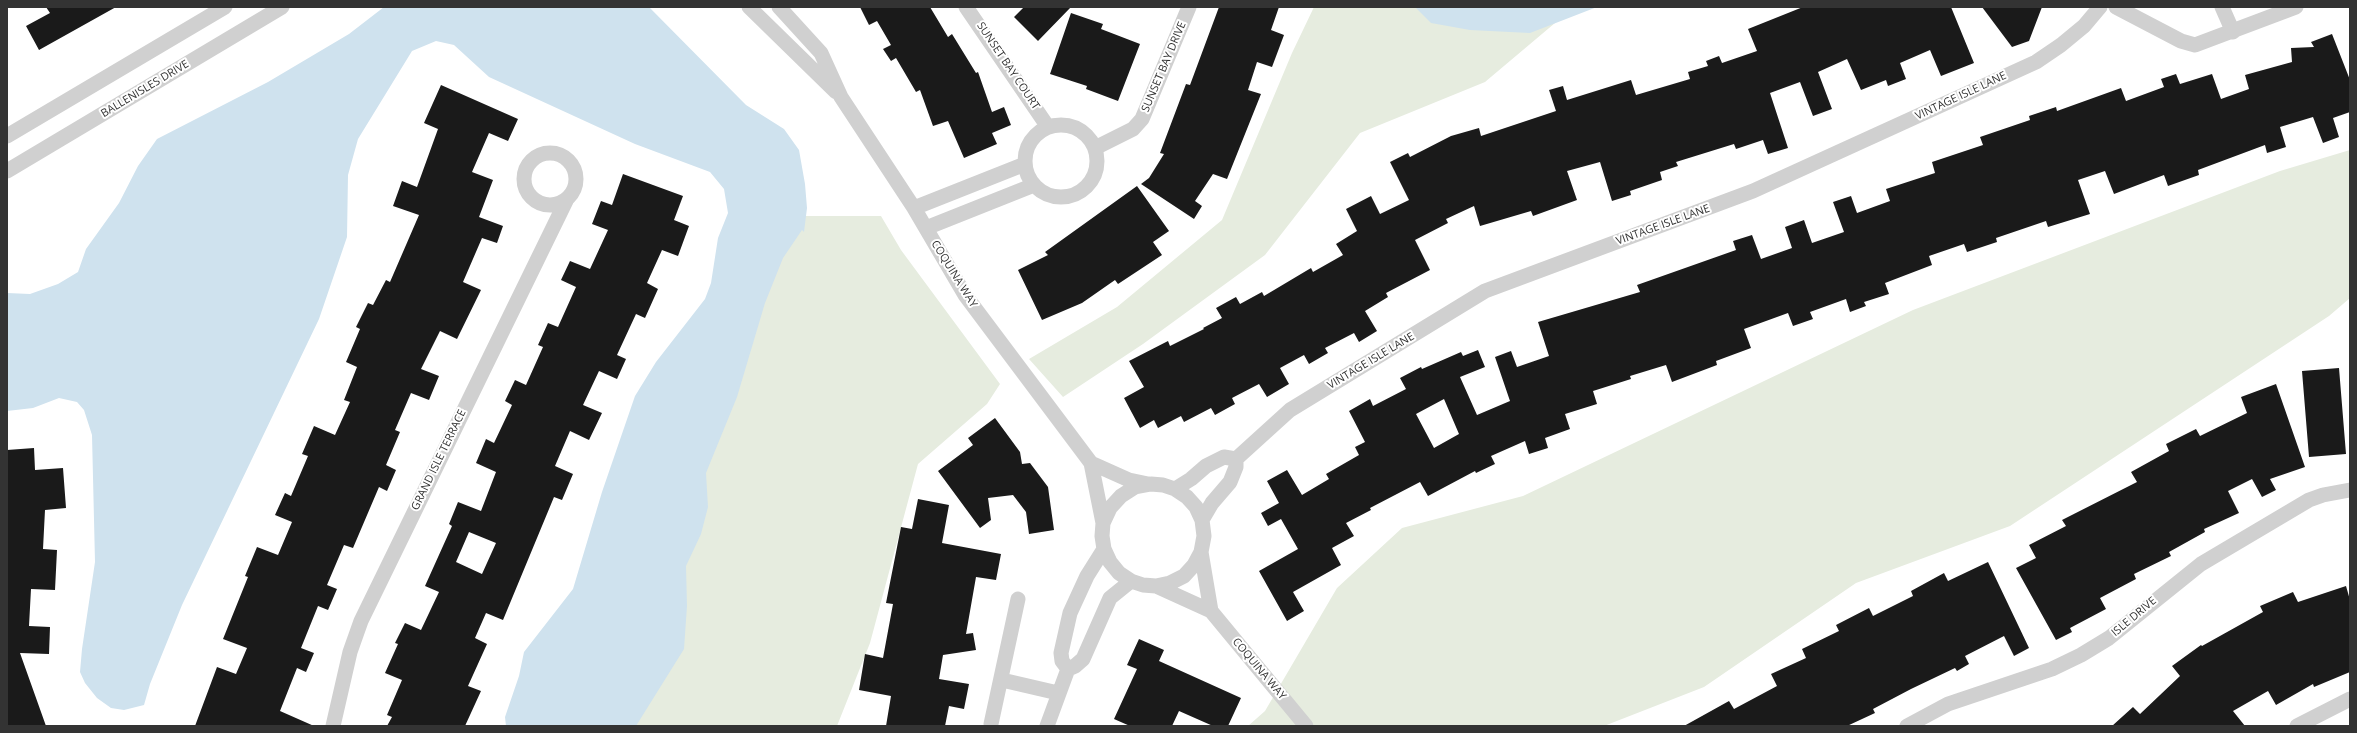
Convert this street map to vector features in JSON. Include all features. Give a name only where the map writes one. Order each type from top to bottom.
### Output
[{"type":"street","points":[[7,136],[225,7]]},
{"type":"street","name":"BALLENISLES DRIVE","points":[[7,170],[282,7]]},
{"type":"street","name":"COQUINA WAY","points":[[749,7],[841,97]]},
{"type":"street","name":"COQUINA WAY","points":[[779,7],[820,53],[841,97],[914,208],[964,295],[1091,463],[1103,523]]},
{"type":"street","name":"SUNSET BAY COURT","points":[[966,7],[1048,127]]},
{"type":"street","name":"SUNSET BAY DRIVE","points":[[1095,148],[1133,130],[1142,119],[1189,7]]},
{"type":"street","name":"VINTAGE ISLE LANE","points":[[1236,459],[1290,410],[1485,291],[1753,192],[2036,62],[2061,45],[2084,26],[2100,7]]},
{"type":"street","points":[[2116,7],[2181,41],[2195,45],[2233,32],[2296,7]]},
{"type":"street","points":[[2222,7],[2233,32]]},
{"type":"street","points":[[1061,124],[1073,126],[1084,132],[1095,148],[1098,165],[1094,177],[1087,187],[1077,194],[1066,197],[1054,197],[1034,185],[1028,175],[1025,164],[1026,152],[1030,142],[1038,133],[1048,127],[1061,124]]},
{"type":"street","points":[[914,208],[1025,164]]},
{"type":"street","points":[[926,228],[1034,185]]},
{"type":"street","name":"GRAND ISLE TERRACE","points":[[333,726],[350,652],[361,621],[566,201]]},
{"type":"street","points":[[1175,489],[1212,463],[1224,457],[1236,459],[1236,467],[1230,482],[1212,502],[1202,520]]},
{"type":"street","name":"COQUINA WAY","points":[[1091,463],[1129,480],[1151,484]]},
{"type":"street","points":[[1202,552],[1194,565],[1184,576],[1170,583],[1156,586],[1143,585],[1131,581],[1119,573],[1110,562],[1104,549],[1103,523],[1110,508],[1121,496],[1135,488],[1151,484],[1175,489],[1187,497],[1196,507],[1202,520],[1204,536],[1202,552],[1211,611]]},
{"type":"street","name":"ISLE DRIVE","points":[[1906,726],[1948,704],[2052,669],[2082,656],[2109,638],[2201,564],[2309,500],[2330,493],[2350,490]]},
{"type":"street","points":[[1068,669],[1062,661],[1061,654],[1070,613],[1087,576],[1104,549]]},
{"type":"street","points":[[1047,726],[1068,669],[1075,666],[1083,659],[1090,640],[1110,598],[1131,581]]},
{"type":"street","name":"COQUINA WAY","points":[[1156,586],[1211,611],[1306,726]]},
{"type":"street","points":[[991,724],[1002,680],[1018,599]]},
{"type":"street","points":[[1065,634],[1090,640]]},
{"type":"street","points":[[1002,680],[1058,693]]},
{"type":"street","points":[[2297,726],[2350,699]]},
{"type":"shaded area","points":[[1314,7],[1574,7],[1485,82],[1360,133],[1265,255],[1143,344],[1063,397],[1029,359],[1117,307],[1222,220],[1292,53]]},
{"type":"shaded area","points":[[2350,150],[2350,298],[2329,316],[2010,526],[1856,583],[1704,687],[1604,726],[1248,726],[1265,711],[1337,588],[1402,528],[1523,496],[1913,310],[2280,171]]},
{"type":"shaded area","points":[[789,216],[881,216],[901,250],[1000,384],[987,404],[918,464],[870,643],[837,726],[567,726]]},
{"type":"water","points":[[384,7],[649,7],[746,105],[784,129],[799,150],[805,184],[807,208],[804,232],[802,230],[783,258],[765,303],[737,397],[706,473],[708,507],[701,534],[686,566],[687,606],[684,649],[636,726],[506,726],[505,717],[519,676],[524,652],[573,589],[602,492],[635,396],[656,362],[705,299],[711,283],[718,238],[728,213],[724,189],[710,172],[635,144],[489,77],[454,45],[436,41],[412,51],[358,139],[348,175],[347,237],[319,319],[182,605],[150,684],[144,705],[124,710],[111,708],[97,698],[85,683],[80,672],[95,562],[92,435],[84,410],[77,402],[59,398],[33,408],[7,411],[7,293],[30,294],[58,284],[78,272],[86,249],[119,203],[138,166],[157,139],[268,82],[349,34]]},
{"type":"water","points":[[1415,7],[1597,7],[1530,33],[1470,30],[1431,23]]},
{"type":"building","points":[[46,7],[116,7],[39,50],[26,26],[50,13]]},
{"type":"building","points":[[860,7],[930,7],[948,37],[952,34],[976,73],[978,72],[992,112],[1004,107],[1011,125],[992,133],[997,144],[964,158],[948,121],[933,126],[920,90],[916,92],[896,58],[891,61],[883,49],[891,45],[877,21],[869,25]]},
{"type":"building","points":[[1024,7],[1071,7],[1038,41],[1014,17]]},
{"type":"building","points":[[1219,7],[1279,7],[1271,30],[1284,35],[1272,67],[1257,62],[1248,90],[1261,94],[1227,179],[1213,174],[1195,201],[1202,206],[1194,219],[1141,184],[1149,178],[1164,154],[1160,153],[1186,84],[1190,85]]},
{"type":"building","points":[[1803,7],[1951,7],[1974,63],[1941,76],[1930,50],[1900,63],[1906,79],[1888,86],[1886,80],[1861,90],[1847,59],[1818,72],[1832,109],[1813,116],[1800,82],[1770,93],[1788,148],[1768,154],[1763,140],[1736,149],[1734,144],[1676,162],[1678,166],[1660,172],[1662,180],[1630,191],[1631,195],[1612,201],[1600,162],[1567,171],[1577,200],[1533,216],[1531,211],[1480,226],[1474,206],[1446,219],[1448,223],[1415,240],[1430,270],[1386,293],[1388,297],[1365,311],[1377,331],[1359,342],[1354,333],[1325,348],[1328,353],[1309,364],[1304,355],[1280,368],[1289,384],[1267,397],[1259,384],[1232,398],[1235,404],[1215,415],[1211,408],[1184,422],[1181,416],[1158,428],[1154,420],[1140,428],[1124,398],[1144,387],[1129,361],[1168,341],[1170,346],[1204,329],[1203,328],[1222,318],[1216,308],[1236,297],[1240,304],[1262,292],[1264,296],[1311,268],[1313,272],[1343,255],[1336,244],[1357,231],[1346,209],[1371,196],[1380,214],[1409,200],[1390,162],[1408,153],[1410,157],[1451,136],[1479,128],[1481,136],[1556,111],[1549,90],[1563,86],[1567,100],[1631,80],[1636,95],[1690,79],[1688,72],[1708,66],[1706,61],[1719,56],[1722,63],[1757,51],[1748,29]]},
{"type":"building","points":[[1982,7],[2042,7],[2029,41],[2012,47]]},
{"type":"building","points":[[1071,13],[1103,24],[1101,29],[1140,44],[1118,101],[1086,89],[1087,86],[1050,74]]},
{"type":"building","points":[[2332,34],[2350,80],[2350,112],[2333,118],[2339,137],[2323,143],[2313,117],[2280,127],[2286,147],[2267,153],[2265,145],[2198,170],[2199,175],[2168,186],[2164,175],[2114,194],[2105,171],[2078,180],[2090,214],[2048,227],[2046,221],[1996,238],[1997,242],[1967,252],[1964,244],[1929,256],[1932,265],[1885,283],[1889,294],[1864,302],[1866,306],[1850,312],[1846,299],[1810,312],[1813,319],[1793,326],[1788,313],[1744,329],[1751,348],[1716,361],[1717,365],[1672,382],[1666,365],[1630,376],[1631,379],[1593,391],[1597,404],[1565,414],[1570,429],[1545,438],[1548,448],[1529,454],[1525,441],[1491,456],[1495,464],[1476,473],[1475,471],[1428,496],[1420,482],[1370,508],[1371,510],[1346,523],[1354,536],[1332,548],[1341,565],[1293,592],[1304,611],[1287,621],[1259,571],[1298,549],[1281,519],[1268,526],[1261,513],[1279,503],[1267,481],[1287,470],[1302,495],[1329,479],[1326,474],[1359,455],[1355,447],[1365,442],[1349,411],[1370,399],[1373,406],[1406,389],[1400,378],[1421,367],[1422,369],[1461,352],[1463,356],[1478,350],[1485,367],[1460,377],[1477,415],[1510,401],[1495,357],[1511,351],[1517,367],[1549,356],[1538,322],[1640,292],[1637,285],[1736,250],[1733,241],[1752,235],[1761,259],[1792,248],[1785,227],[1804,220],[1812,243],[1844,232],[1833,202],[1851,196],[1857,213],[1890,201],[1886,189],[1935,173],[1932,162],[1983,145],[1980,137],[2030,120],[2029,116],[2056,107],[2057,111],[2121,88],[2126,101],[2164,87],[2161,79],[2176,74],[2180,84],[2212,74],[2221,99],[2249,89],[2245,75],[2292,62],[2291,48],[2314,47],[2311,42]],"holes":[[[1444,399],[1459,434],[1434,448],[1416,414]]]},
{"type":"building","points":[[441,85],[518,119],[508,141],[489,133],[472,172],[493,180],[479,217],[503,226],[497,243],[482,238],[463,282],[481,290],[457,339],[440,331],[421,369],[439,376],[429,400],[411,393],[395,430],[400,432],[386,465],[396,470],[387,491],[379,487],[353,548],[344,545],[327,585],[337,589],[328,610],[318,606],[301,648],[314,653],[306,672],[297,668],[280,711],[314,726],[195,726],[217,667],[236,674],[247,648],[223,639],[248,577],[245,576],[257,547],[278,555],[292,522],[275,515],[285,493],[291,496],[308,456],[302,454],[314,426],[335,435],[350,402],[344,400],[357,367],[346,362],[360,329],[356,327],[368,303],[373,305],[386,280],[390,282],[419,215],[393,206],[402,181],[417,187],[438,129],[424,123]]},
{"type":"building","points":[[623,174],[683,196],[674,220],[689,226],[678,256],[662,250],[647,283],[658,289],[645,318],[636,314],[617,355],[626,359],[617,379],[599,371],[583,405],[602,413],[589,440],[570,431],[555,466],[573,474],[562,500],[554,497],[503,620],[486,613],[475,638],[487,644],[468,686],[481,691],[465,726],[387,726],[392,717],[387,715],[402,680],[385,673],[398,644],[395,643],[405,623],[421,630],[439,592],[425,586],[452,526],[449,524],[458,502],[481,511],[496,472],[476,463],[486,439],[494,443],[512,405],[505,401],[515,380],[526,385],[543,347],[538,345],[548,323],[558,327],[576,287],[561,280],[570,261],[590,269],[608,230],[592,224],[601,201],[612,205]],"holes":[[[469,532],[496,543],[482,574],[456,562]]]},
{"type":"building","points":[[1137,186],[1169,231],[1153,242],[1162,255],[1118,284],[1115,280],[1082,303],[1042,320],[1018,270],[1048,255],[1045,252]]},
{"type":"building","points":[[2339,368],[2346,454],[2309,457],[2302,371]]},
{"type":"building","points":[[2276,384],[2305,467],[2270,479],[2276,490],[2262,497],[2252,479],[2228,491],[2239,513],[2204,529],[2205,532],[2169,552],[2171,556],[2134,574],[2136,579],[2100,598],[2106,609],[2070,628],[2072,632],[2056,640],[2016,568],[2036,558],[2029,545],[2066,526],[2062,520],[2137,482],[2131,472],[2169,451],[2166,444],[2196,429],[2200,436],[2247,413],[2241,397]]},
{"type":"building","points":[[995,418],[1020,452],[1022,464],[1030,463],[1048,487],[1054,530],[1029,534],[1026,512],[1013,495],[988,498],[991,520],[980,528],[938,471],[973,445],[968,438]]},
{"type":"building","points":[[34,448],[35,470],[63,468],[66,508],[45,510],[43,549],[57,550],[55,590],[31,589],[29,626],[50,627],[49,654],[20,653],[46,726],[7,726],[7,450]]},
{"type":"building","points":[[918,499],[949,505],[942,543],[1001,554],[996,580],[976,577],[966,634],[973,633],[976,650],[943,655],[939,679],[969,684],[964,709],[949,706],[945,726],[886,726],[891,696],[859,690],[865,654],[883,658],[893,604],[886,603],[901,527],[912,529]]},
{"type":"building","points":[[1988,562],[2029,648],[2014,656],[2004,636],[1965,656],[1969,664],[1957,671],[1955,668],[1911,689],[1873,709],[1875,713],[1847,726],[1684,726],[1729,701],[1734,709],[1777,686],[1771,674],[1806,658],[1802,649],[1839,631],[1836,625],[1869,608],[1873,616],[1913,596],[1911,591],[1944,573],[1948,581]]},
{"type":"building","points":[[2346,586],[2350,600],[2350,672],[2314,687],[2313,684],[2276,705],[2268,691],[2233,711],[2245,726],[2112,726],[2133,707],[2140,714],[2180,676],[2172,666],[2201,645],[2202,646],[2263,612],[2260,606],[2293,592],[2298,602]]},
{"type":"building","points":[[1139,639],[1164,650],[1159,661],[1241,698],[1228,726],[1213,726],[1179,711],[1172,726],[1130,726],[1114,719],[1137,669],[1127,665]]}]
